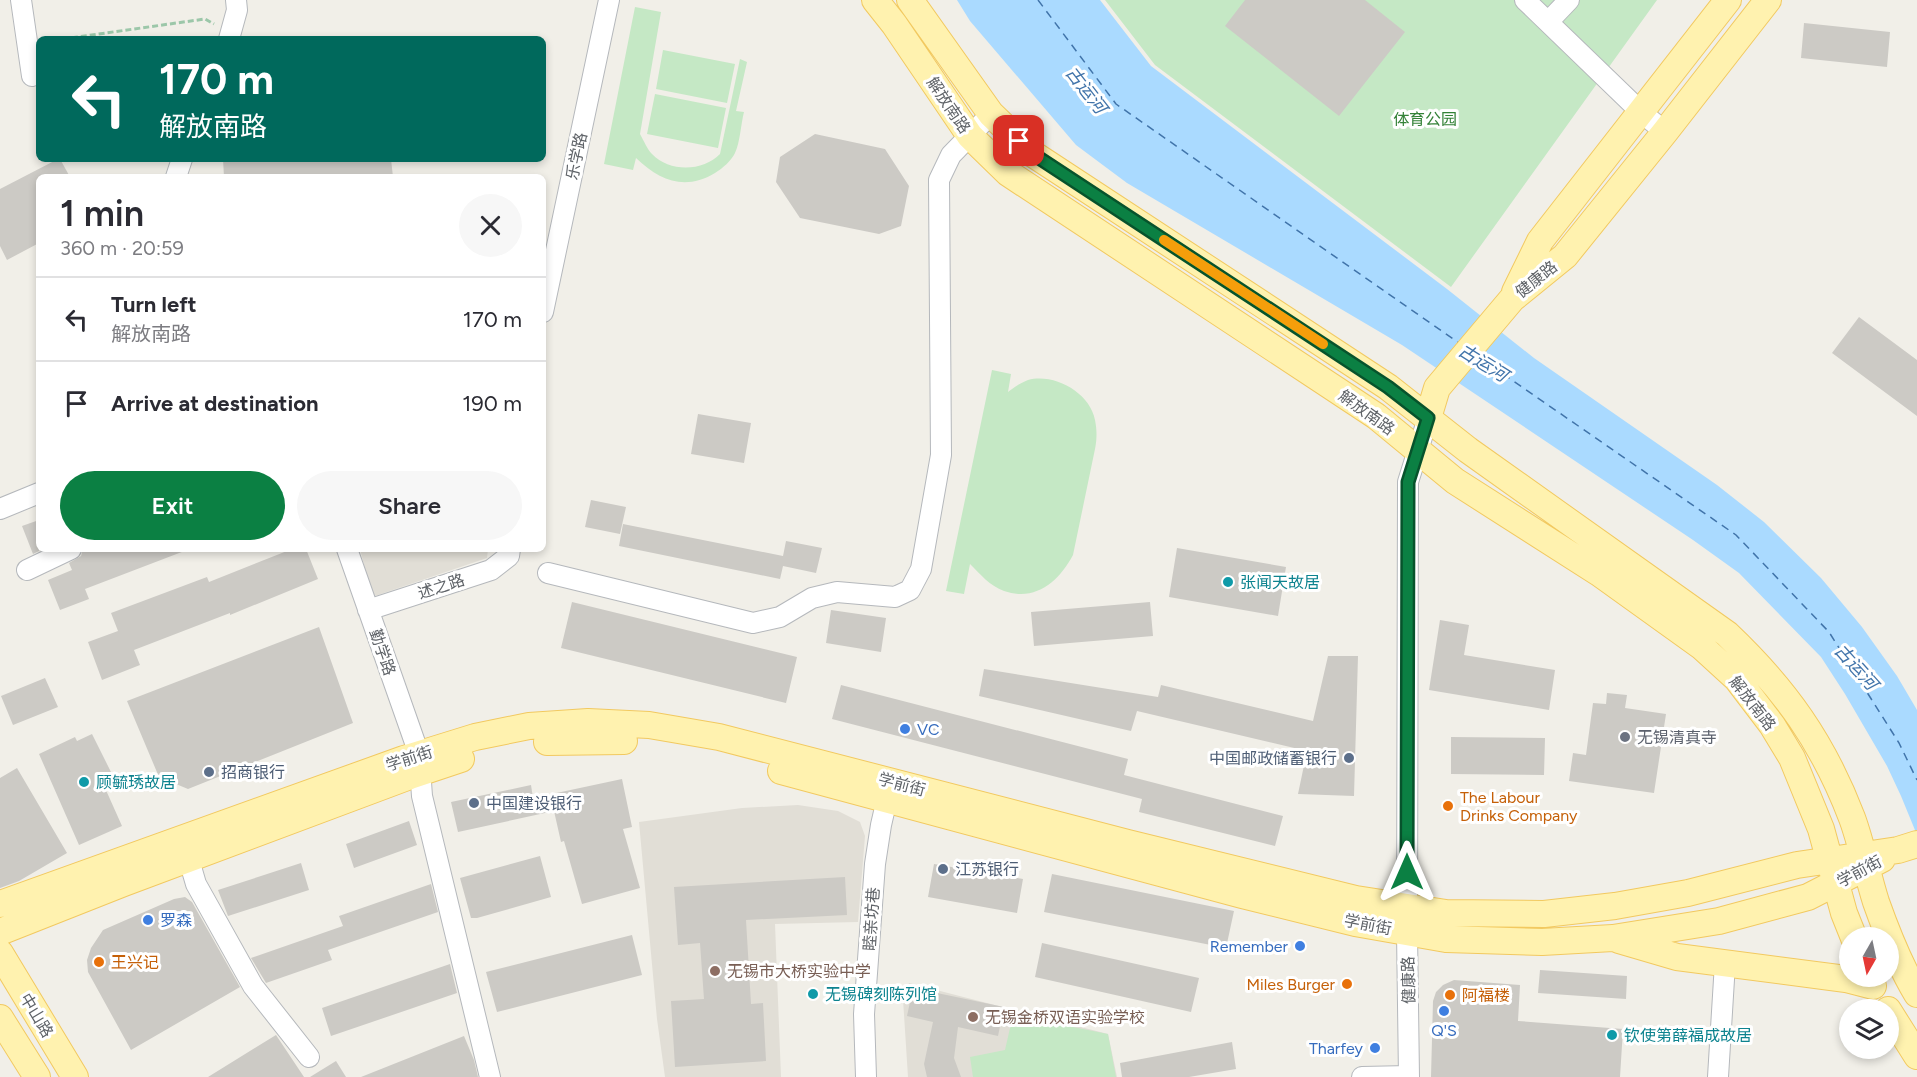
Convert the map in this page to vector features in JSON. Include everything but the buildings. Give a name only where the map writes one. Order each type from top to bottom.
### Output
[{"type":"main road","name":"解放南路","points":[[875,0],[970,136],[1008,173],[1376,416],[1455,481],[1599,573],[1702,647],[1737,679],[1772,726],[1792,758],[1821,830],[1850,927]]},
{"type":"main road","name":"解放南路","points":[[910,0],[991,114],[1033,154],[1388,387],[1468,450],[1727,633],[1758,664],[1803,720],[1827,760],[1853,819],[1876,902],[1907,978],[1917,994]]},
{"type":"main road","name":"健康路","points":[[1512,299],[1540,241],[1728,0]]},
{"type":"main road","name":"健康路","points":[[1512,299],[1564,256],[1768,0]]},
{"type":"main road","points":[[1428,418],[1437,388],[1512,299]]},
{"type":"main road","name":"学前街","points":[[0,932],[189,860],[420,763],[475,737],[529,726],[588,722],[649,724],[719,737],[1356,900],[1407,920],[1446,939],[1542,942],[1613,938],[1719,921],[1808,897],[1833,872],[1908,847]]},
{"type":"main road","name":"学前街","points":[[0,904],[420,763],[537,742],[590,740],[643,741],[709,752],[1242,895],[1355,923],[1407,920],[1446,913],[1544,914],[1615,906],[1688,893],[1797,865],[1833,872]]},
{"type":"main road","points":[[1613,938],[1677,957],[1839,978]]},
{"type":"main road","name":"中山路","points":[[0,953],[75,1077]]},
{"type":"main road","name":"中山路","points":[[0,1018],[37,1077]]},
{"type":"main road","points":[[1899,1027],[1917,1056]]},
{"type":"street","points":[[21,0],[32,76]]},
{"type":"street","points":[[230,36],[237,10],[236,0]]},
{"type":"street","name":"乐学路","points":[[546,298],[609,0]]},
{"type":"street","points":[[1525,0],[1641,112],[1665,132]]},
{"type":"street","points":[[1548,22],[1569,0]]},
{"type":"street","points":[[548,573],[753,623],[780,617],[812,598],[837,592],[895,597],[910,590],[921,569],[941,455],[939,180],[951,155],[991,114]]},
{"type":"street","name":"健康路","points":[[1409,1076],[1408,482],[1428,418]]},
{"type":"street","points":[[0,509],[36,494]]},
{"type":"street","points":[[27,570],[65,552]]},
{"type":"street","name":"勤学路","points":[[348,552],[420,763],[422,796],[490,1077]]},
{"type":"street","name":"述之路","points":[[368,610],[491,570],[509,553]]},
{"type":"street","name":"睦亲坊巷","points":[[866,1077],[864,1014],[875,864],[880,825],[888,799]]},
{"type":"street","points":[[189,860],[196,884],[253,986],[309,1057]]},
{"type":"street","points":[[1718,1077],[1725,963]]},
{"type":"street","points":[[1362,1077],[1409,1076]]},
{"type":"path","points":[[85,36],[205,20],[230,36]]},
{"type":"shaded area","points":[[361,552],[488,552],[487,558],[372,597]]},
{"type":"shaded area","name":"无锡市大桥实验中学","points":[[798,805],[838,811],[860,822],[865,836],[858,922],[775,924],[781,1077],[665,1077],[657,1019],[639,822],[742,808]]},
{"type":"shaded area","name":"无锡金桥双语实验学校","points":[[909,983],[1108,1034],[1117,1077],[908,1077],[903,999]]},
{"type":"green space","name":"体育公园","points":[[1105,0],[1657,0],[1451,287],[1155,65]]},
{"type":"green space","points":[[635,7],[661,12],[640,134],[652,154],[659,160],[687,168],[705,164],[720,154],[740,59],[747,62],[736,111],[744,112],[737,149],[724,167],[704,178],[683,182],[673,181],[654,173],[636,158],[633,170],[604,164]]},
{"type":"green space","points":[[663,50],[735,64],[727,103],[656,89]]},
{"type":"green space","points":[[655,94],[726,108],[718,148],[647,134]]},
{"type":"green space","points":[[992,370],[1011,374],[1008,392],[1025,381],[1038,379],[1060,382],[1070,387],[1086,401],[1092,410],[1096,424],[1096,445],[1073,555],[1053,581],[1045,587],[1026,594],[1016,594],[999,589],[970,564],[964,594],[946,591]]},
{"type":"green space","points":[[1013,1015],[1108,1034],[1116,1077],[973,1077],[970,1057],[1005,1050]]},
{"type":"water","name":"古运河","points":[[957,0],[1100,0],[1151,66],[1447,289],[1534,358],[1717,485],[1764,522],[1821,578],[1862,627],[1897,676],[1917,710],[1917,835],[1887,766],[1821,657],[1739,573],[1402,345],[1127,183],[1076,145],[970,21]]},
{"type":"ferry route","points":[[1038,0],[1116,104],[1459,343]]},
{"type":"ferry route","points":[[1480,358],[1736,535],[1829,632],[1899,743],[1917,780]]},
{"type":"slow traffic","points":[[1164,240],[1323,344]]},
{"type":"place","name":"张闻天故居","points":[[1228,582]]},
{"type":"place","name":"VC","points":[[905,729]]},
{"type":"place","name":"无锡清真寺","points":[[1625,737]]},
{"type":"place","name":"中国邮政储蓄银行","points":[[1349,758]]},
{"type":"place","name":"招商银行","points":[[209,772]]},
{"type":"place","name":"顾毓琇故居","points":[[84,782]]},
{"type":"place","name":"中国建设银行","points":[[474,803]]},
{"type":"place","name":"The Labour Drinks Company","points":[[1448,806]]},
{"type":"place","name":"江苏银行","points":[[943,869]]},
{"type":"place","name":"罗森","points":[[148,920]]},
{"type":"place","name":"Remember","points":[[1300,946]]},
{"type":"place","name":"王兴记","points":[[99,962]]},
{"type":"place","name":"无锡市大桥实验中学","points":[[715,971]]},
{"type":"place","name":"Miles Burger","points":[[1347,984]]},
{"type":"place","name":"无锡碑刻陈列馆","points":[[813,994]]},
{"type":"place","name":"阿福楼","points":[[1450,995]]},
{"type":"place","name":"Q'S","points":[[1444,1011]]},
{"type":"place","name":"无锡金桥双语实验学校","points":[[973,1017]]},
{"type":"place","name":"钦使第薛福成故居","points":[[1612,1035]]},
{"type":"place","name":"Tharfey","points":[[1375,1048]]},
{"type":"route","points":[[1019,141],[1033,154],[1388,387],[1428,418],[1408,482],[1407,872]]}]
